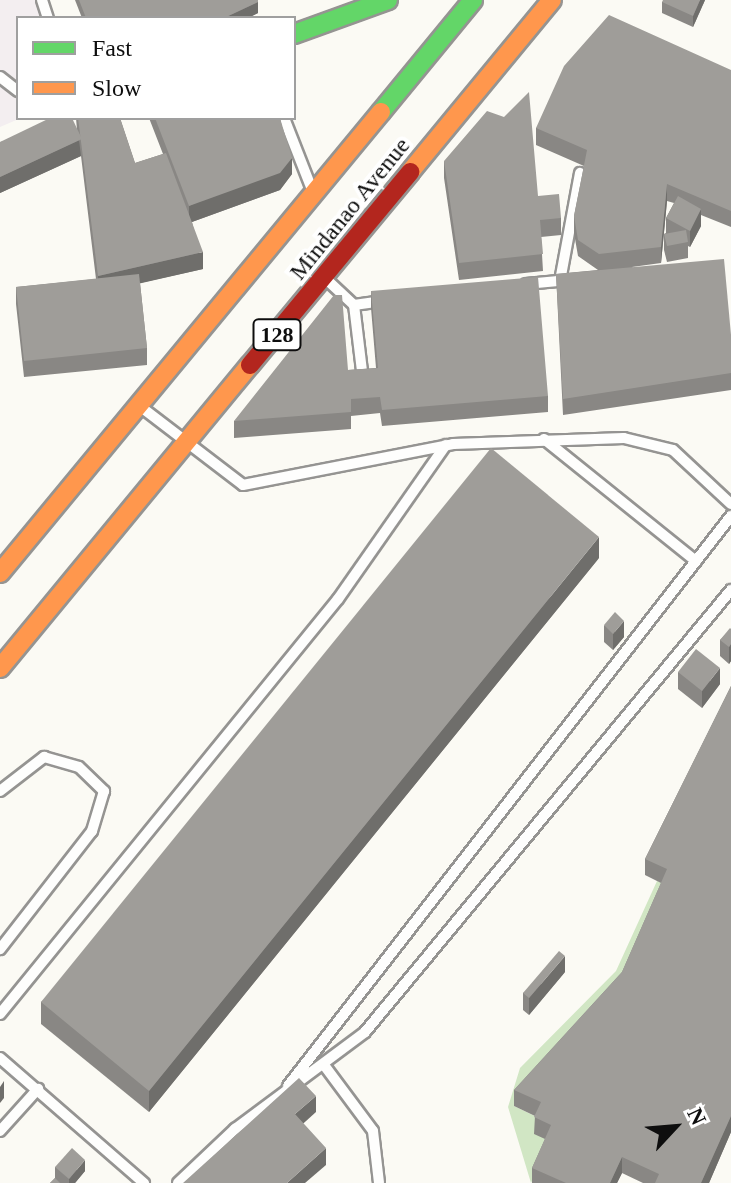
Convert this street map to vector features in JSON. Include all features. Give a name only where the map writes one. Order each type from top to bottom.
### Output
[{"type":"main road","points":[[296,33],[388,0]]},
{"type":"main road","name":"Mindanao Avenue","points":[[0,573],[473,0]]},
{"type":"main road","name":"Mindanao Avenue","points":[[0,668],[552,0]]},
{"type":"lane","points":[[0,77],[16,89]]},
{"type":"lane","points":[[285,120],[314,195]]},
{"type":"lane","points":[[560,281],[580,173]]},
{"type":"lane","points":[[325,277],[354,305],[363,379]]},
{"type":"lane","points":[[516,285],[589,278]]},
{"type":"lane","points":[[354,305],[399,299]]},
{"type":"lane","points":[[139,406],[243,485],[267,486],[446,445],[543,438],[652,441],[697,465],[731,504]]},
{"type":"lane","points":[[543,438],[592,470],[696,561]]},
{"type":"lane","points":[[0,1014],[132,861],[338,599],[446,445]]},
{"type":"lane","points":[[281,1095],[731,516]]},
{"type":"lane","points":[[178,1183],[281,1095],[324,1065],[403,991],[731,590]]},
{"type":"lane","points":[[0,791],[44,757],[79,767],[104,791],[92,831],[0,949]]},
{"type":"lane","points":[[0,1058],[144,1183]]},
{"type":"lane","points":[[324,1065],[373,1131],[381,1153],[379,1183]]},
{"type":"lane","points":[[0,1131],[38,1089]]},
{"type":"shaded area","points":[[0,0],[35,0],[40,16],[16,16],[16,120],[0,127]]},
{"type":"green space","points":[[657,881],[667,885],[622,988],[514,1106],[541,1119],[551,1142],[531,1183],[508,1107],[520,1068],[616,971]]},
{"type":"building","points":[[79,0],[258,0],[228,16],[85,16]]},
{"type":"building","points":[[663,0],[700,0],[693,16]]},
{"type":"building","points":[[609,15],[731,70],[731,211],[667,184],[661,247],[599,254],[578,240],[574,216],[587,150],[536,128],[564,66]]},
{"type":"building","points":[[529,92],[538,196],[559,194],[561,218],[540,220],[543,254],[459,263],[444,161],[487,111],[504,117]]},
{"type":"building","points":[[46,120],[73,120],[82,139],[0,177],[0,142]]},
{"type":"building","points":[[78,120],[121,120],[135,163],[166,153],[203,252],[98,276]]},
{"type":"building","points":[[156,120],[281,120],[292,158],[280,173],[189,206]]},
{"type":"building","points":[[678,196],[701,209],[690,231],[666,218]]},
{"type":"building","points":[[686,230],[688,242],[667,246],[664,234]]},
{"type":"building","points":[[724,259],[731,373],[563,399],[556,274]]},
{"type":"building","points":[[139,274],[147,348],[24,361],[16,287]]},
{"type":"building","points":[[538,277],[548,396],[382,410],[380,397],[351,399],[351,412],[234,421],[334,295],[342,295],[348,370],[378,368],[371,291]]},
{"type":"building","points":[[491,448],[599,537],[149,1091],[41,1002]]},
{"type":"building","points":[[615,612],[624,621],[613,634],[604,625]]},
{"type":"building","points":[[730,628],[731,644],[729,647],[720,640]]},
{"type":"building","points":[[696,649],[720,668],[702,691],[678,672]]},
{"type":"building","points":[[731,686],[731,1116],[701,1183],[655,1183],[659,1174],[622,1157],[610,1183],[566,1183],[532,1168],[551,1125],[534,1117],[541,1102],[514,1090],[622,972],[667,869],[645,859]]},
{"type":"building","points":[[559,951],[565,956],[529,998],[523,993]]},
{"type":"building","points":[[299,1078],[316,1096],[295,1114],[326,1148],[287,1183],[183,1183]]},
{"type":"building","points":[[72,1148],[85,1160],[69,1179],[55,1167]]},
{"type":"traffic: fast","points":[[296,33],[388,0]]},
{"type":"traffic: fast","points":[[381,112],[473,0]]},
{"type":"traffic: slow","points":[[410,172],[552,0]]},
{"type":"traffic: slow","points":[[0,573],[381,112]]},
{"type":"traffic: slow","points":[[0,668],[250,365]]},
{"type":"traffic: jam","points":[[250,365],[410,172]]}]
